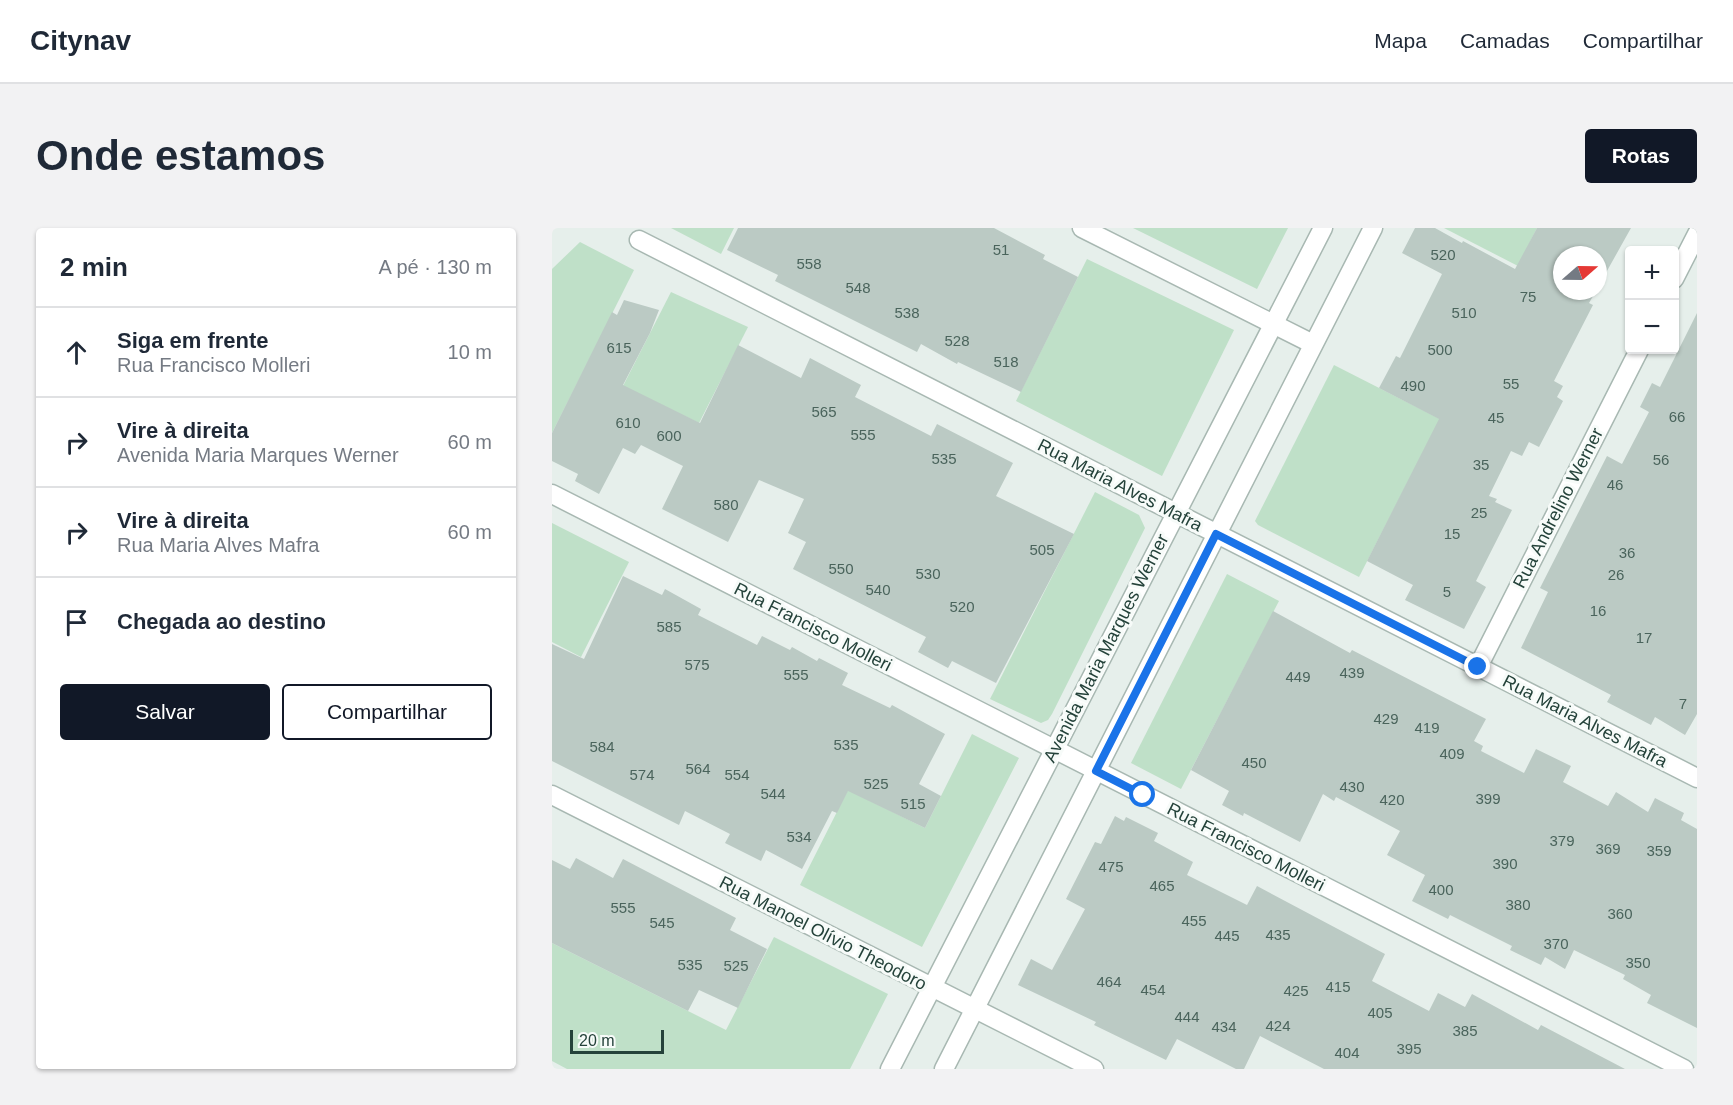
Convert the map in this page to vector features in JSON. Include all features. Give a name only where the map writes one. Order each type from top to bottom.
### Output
[{"type":"street","points":[[1082,228],[1313,344]]},
{"type":"street","name":"Avenida Maria Marques Werner","points":[[890,1069],[1323,228]]},
{"type":"street","points":[[944,1069],[1373,228]]},
{"type":"street","points":[[1679,269],[1697,234]]},
{"type":"street","name":"Rua Maria Alves Mafra","points":[[639,240],[1697,778]]},
{"type":"street","name":"Rua Andrelino Werner","points":[[1478,667],[1637,354]]},
{"type":"street","name":"Rua Francisco Molleri","points":[[552,494],[1684,1069]]},
{"type":"street","name":"Rua Manoel Olívio Theodoro","points":[[552,795],[1094,1069]]},
{"type":"green space","points":[[671,228],[734,228],[721,254]]},
{"type":"green space","points":[[1133,228],[1288,228],[1257,289]]},
{"type":"green space","points":[[1444,228],[1537,228],[1518,266]]},
{"type":"green space","points":[[580,242],[634,270],[552,433],[552,269]]},
{"type":"green space","points":[[1087,259],[1234,330],[1162,476],[1016,401]]},
{"type":"green space","points":[[671,292],[748,327],[699,423],[623,386]]},
{"type":"green space","points":[[1334,365],[1440,419],[1359,577],[1258,525],[1255,521]]},
{"type":"green space","points":[[1095,492],[1139,515],[1145,528],[1052,714],[1048,720],[1041,723],[990,699]]},
{"type":"green space","points":[[552,523],[629,562],[581,657],[552,642]]},
{"type":"green space","points":[[1227,574],[1279,601],[1181,789],[1131,763]]},
{"type":"green space","points":[[972,734],[1019,758],[922,947],[800,885],[848,790],[925,828]]},
{"type":"green space","points":[[774,937],[888,994],[850,1069],[567,1069],[552,1061],[552,943],[726,1030]]},
{"type":"building","points":[[738,228],[994,228],[1045,255],[1043,259],[1078,277],[1021,392],[958,362],[957,364],[921,344],[917,352],[775,281],[778,275],[727,250]]},
{"type":"building","points":[[1415,228],[1435,228],[1515,269],[1537,228],[1631,228],[1607,271],[1607,246],[1553,246],[1553,300],[1591,300],[1589,303],[1593,305],[1554,381],[1563,386],[1557,397],[1563,401],[1539,447],[1529,442],[1522,456],[1511,451],[1489,496],[1497,499],[1495,502],[1512,510],[1476,581],[1486,587],[1464,629],[1405,600],[1413,585],[1367,561],[1439,419],[1379,388],[1396,356],[1400,358],[1442,274],[1402,253]]},
{"type":"building","points":[[624,300],[659,310],[650,333],[623,385],[700,423],[738,345],[801,378],[810,358],[861,385],[855,397],[931,436],[937,424],[1013,463],[996,496],[1074,534],[996,683],[952,661],[948,668],[918,652],[926,637],[793,569],[806,542],[788,533],[804,499],[759,480],[728,542],[662,509],[683,466],[641,445],[635,454],[623,448],[599,494],[575,481],[578,474],[552,461],[552,433],[612,312],[617,315]]},
{"type":"building","points":[[1697,313],[1697,714],[1685,735],[1655,717],[1651,725],[1607,702],[1611,695],[1521,648],[1548,592],[1540,588],[1607,456],[1622,464],[1649,412],[1640,407],[1652,383],[1660,387],[1676,354],[1679,354],[1679,349]]},
{"type":"building","points":[[623,576],[662,595],[665,589],[701,609],[698,615],[757,645],[762,636],[790,650],[792,647],[817,661],[819,658],[848,673],[842,685],[890,708],[892,705],[945,734],[919,784],[941,796],[925,828],[848,791],[837,813],[832,811],[802,869],[766,850],[761,861],[725,843],[730,834],[685,811],[679,825],[552,761],[552,644],[584,659]]},
{"type":"building","points":[[1273,611],[1350,653],[1352,650],[1486,719],[1474,741],[1483,746],[1481,751],[1524,773],[1536,749],[1571,766],[1563,782],[1608,806],[1616,792],[1648,812],[1655,798],[1684,813],[1681,820],[1697,829],[1697,1028],[1647,1003],[1651,995],[1623,979],[1625,975],[1574,950],[1565,969],[1545,957],[1541,965],[1510,950],[1512,946],[1450,915],[1448,919],[1412,901],[1425,875],[1387,855],[1400,831],[1336,797],[1334,801],[1323,794],[1300,842],[1244,813],[1243,816],[1222,805],[1229,791],[1191,770]]},
{"type":"building","points":[[1115,816],[1124,821],[1126,817],[1158,833],[1154,841],[1193,862],[1187,875],[1247,905],[1257,886],[1385,954],[1372,981],[1429,1011],[1438,993],[1465,1007],[1472,994],[1538,1030],[1541,1025],[1625,1069],[1324,1069],[1260,1036],[1244,1069],[1236,1069],[1177,1039],[1166,1060],[1094,1025],[1096,1022],[1018,985],[1031,959],[1052,970],[1085,909],[1066,899],[1095,842],[1101,844]]},
{"type":"building","points":[[576,858],[613,878],[623,859],[736,918],[730,930],[767,949],[738,1008],[699,990],[688,1011],[552,943],[552,860],[570,869]]},
{"type":"route","points":[[1143,795],[1096,771],[1216,534],[1478,667]]}]
